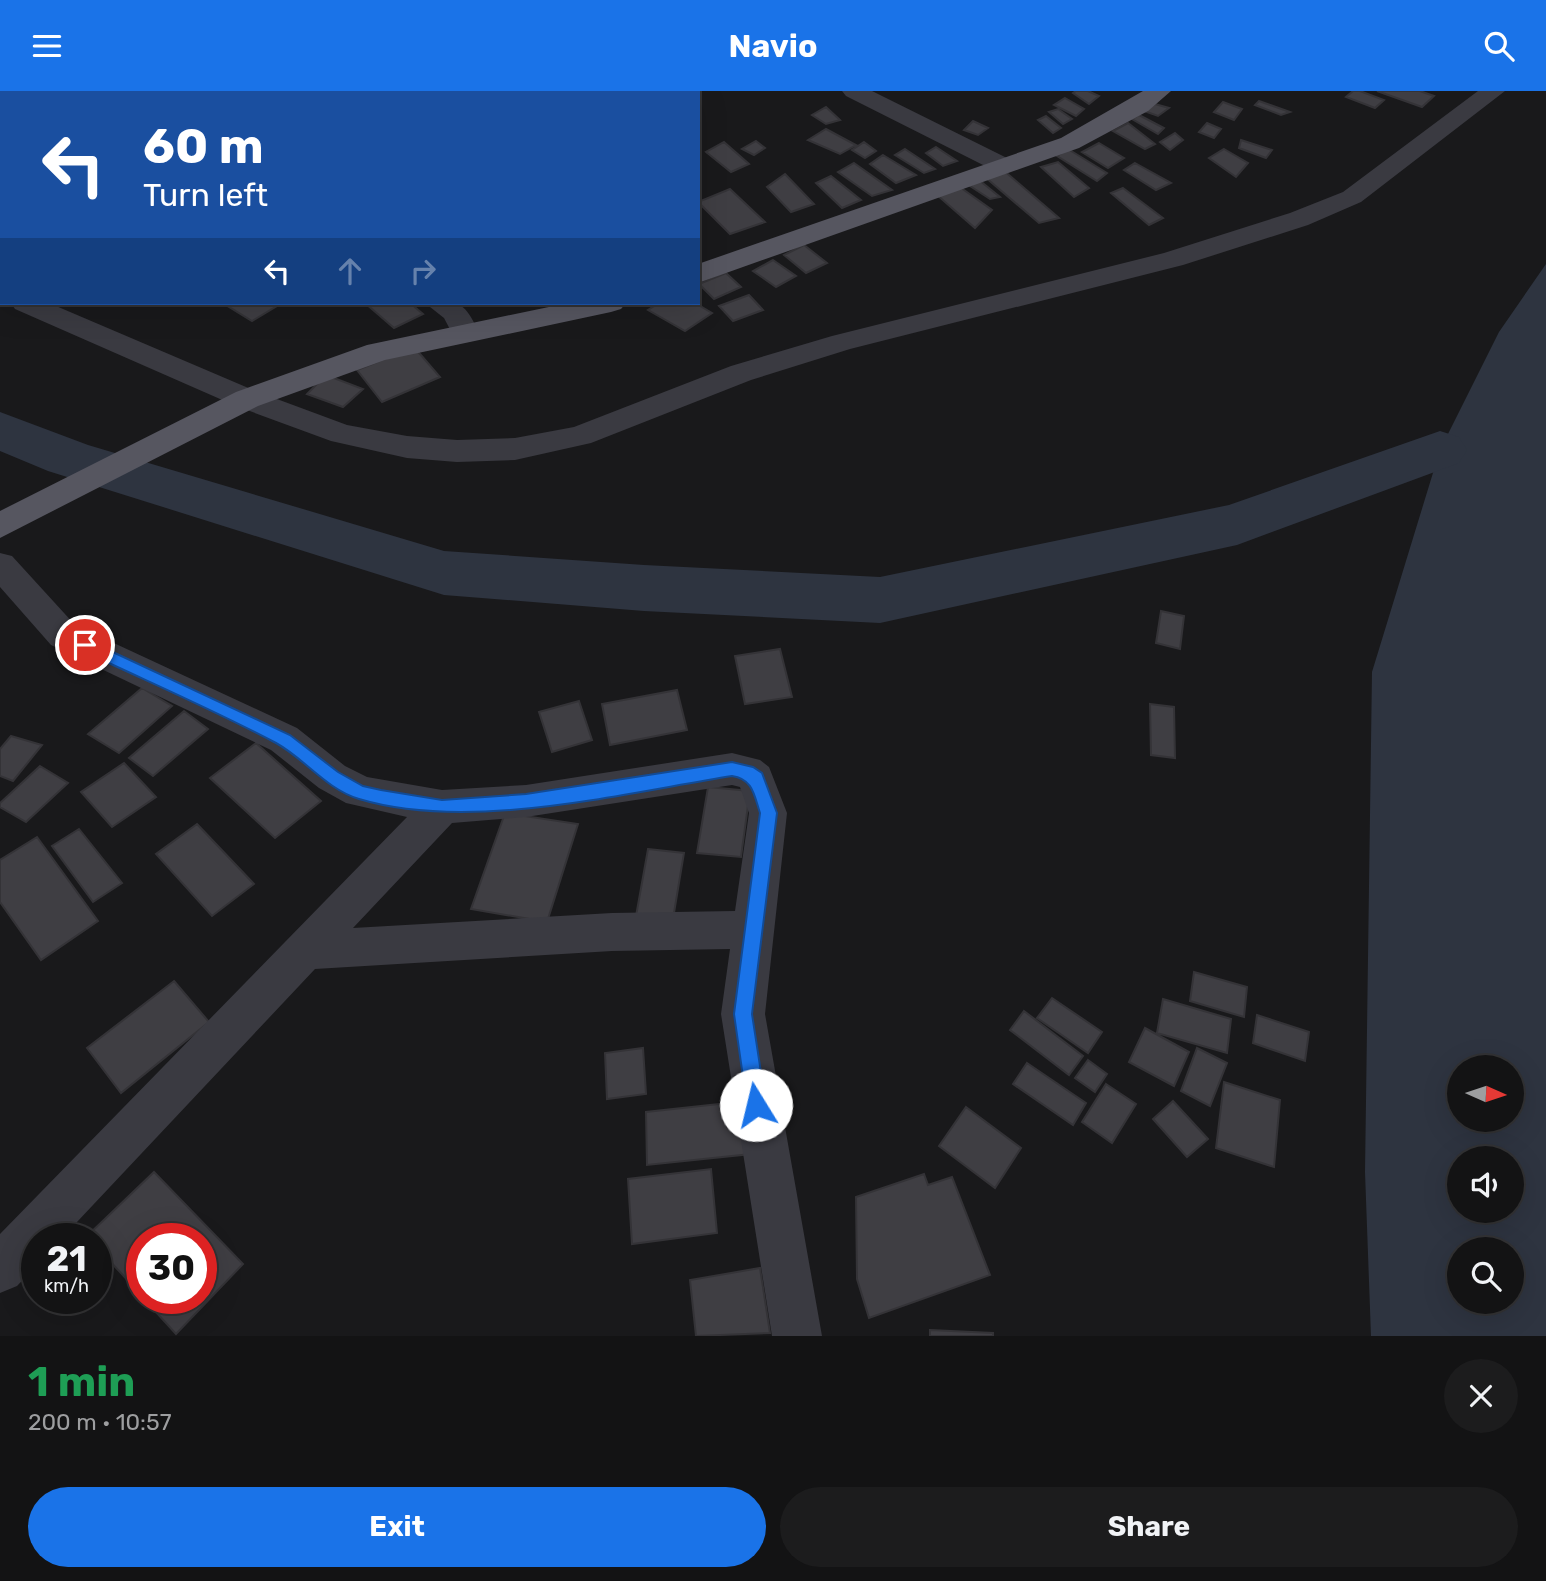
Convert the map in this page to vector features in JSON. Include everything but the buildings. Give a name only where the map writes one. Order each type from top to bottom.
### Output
[{"type":"main road","points":[[700,273],[1070,143],[1139,106],[1159,91]]},
{"type":"main road","points":[[0,526],[238,403],[378,352],[601,305]]},
{"type":"street","points":[[854,91],[1004,166]]},
{"type":"street","points":[[29,305],[238,403],[342,433],[407,447],[457,451],[515,449],[580,436],[741,373],[842,342],[1161,262],[1299,219],[1352,197],[1493,91]]},
{"type":"street","points":[[442,305],[456,313],[465,333]]},
{"type":"street","points":[[0,565],[63,635],[284,740],[332,777],[360,792],[442,807],[526,801],[732,769],[747,771],[756,778],[768,813],[743,1014],[797,1336]]},
{"type":"street","points":[[0,1269],[442,807]]},
{"type":"street","points":[[307,950],[612,932],[753,930]]},
{"type":"water","points":[[1546,264],[1546,1336],[1371,1336],[1365,1172],[1372,672],[1440,450],[1499,332]]},
{"type":"waterway","points":[[0,430],[68,458],[444,573],[644,588],[880,600],[1237,524],[1440,450]]},
{"type":"route","points":[[85,645],[284,740],[332,777],[360,792],[381,797],[442,807],[526,801],[732,769],[747,771],[756,778],[762,790],[768,813],[743,1014],[756,1105]]}]
